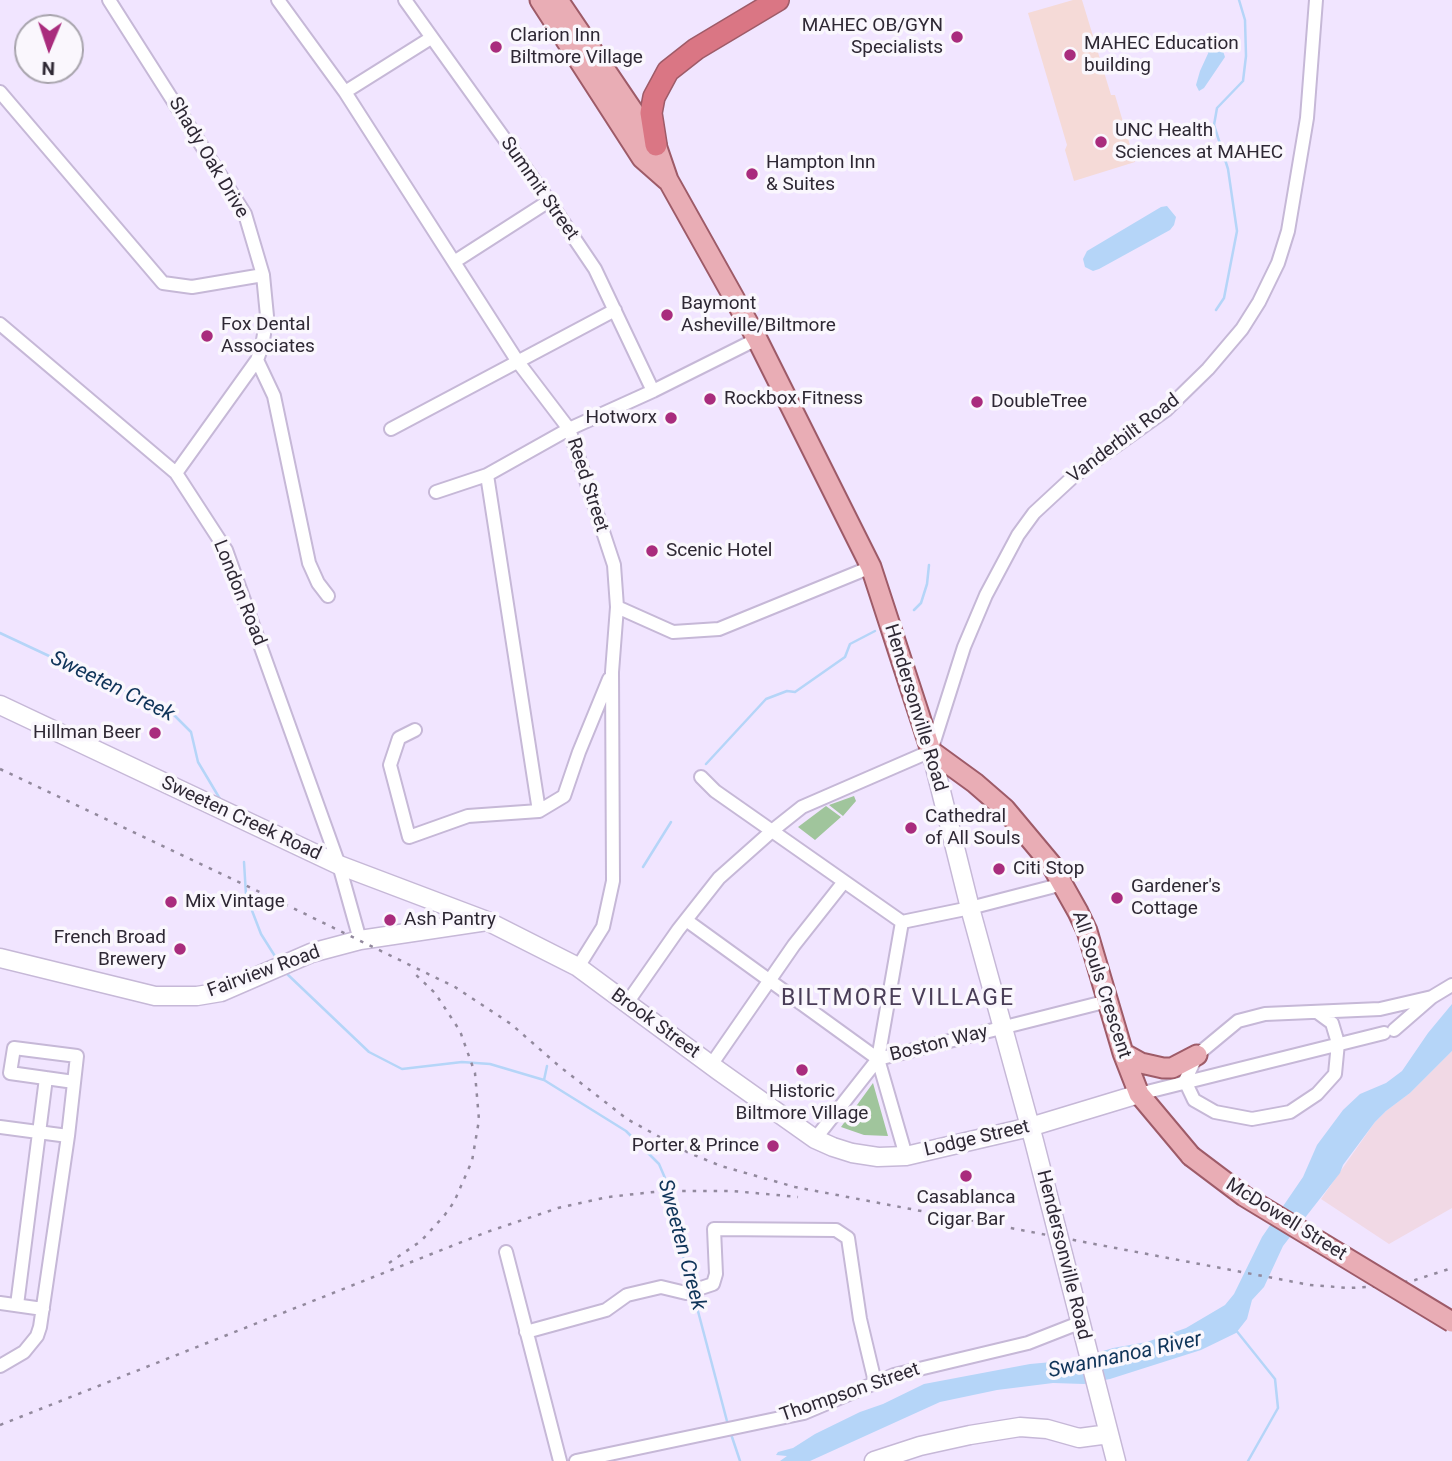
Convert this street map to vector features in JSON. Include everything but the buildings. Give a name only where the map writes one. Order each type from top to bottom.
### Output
[{"type":"highway","points":[[656,145],[652,113],[654,97],[668,71],[681,59],[778,0]]},
{"type":"main road","name":"Hendersonville Road","points":[[540,0],[642,158],[668,180]]},
{"type":"main road","name":"Hendersonville Road","points":[[558,0],[656,145],[668,180],[757,339],[871,567],[931,751],[1116,1461]]},
{"type":"main road","name":"Sweeten Creek Road","points":[[0,705],[339,865],[487,921]]},
{"type":"main road","name":"All Souls Crescent","points":[[931,751],[1005,809],[1037,845],[1063,884],[1087,931],[1123,1053],[1139,1094]]},
{"type":"main road","name":"Brook Street","points":[[487,921],[578,967],[815,1139]]},
{"type":"main road","name":"Fairview Road","points":[[0,958],[155,996],[197,996],[221,992],[311,953],[360,940],[487,921]]},
{"type":"main road","points":[[1123,1053],[1141,1063],[1163,1068],[1172,1068],[1197,1055]]},
{"type":"main road","name":"Lodge Street","points":[[815,1139],[852,1153],[878,1157],[906,1156],[1030,1127],[1139,1094]]},
{"type":"main road","name":"McDowell Street","points":[[1139,1094],[1191,1156],[1227,1184],[1452,1322]]},
{"type":"main road","points":[[874,1461],[920,1446],[1020,1427],[1048,1429],[1080,1438],[1109,1434]]},
{"type":"street","name":"Shady Oak Drive","points":[[108,0],[245,214],[263,275],[267,316],[257,360],[176,473]]},
{"type":"street","name":"Reed Street","points":[[278,0],[345,92],[517,362],[569,429],[614,565],[617,607],[612,672],[613,881],[603,927],[578,967]]},
{"type":"street","name":"Summit Street","points":[[405,0],[595,269],[653,391]]},
{"type":"street","name":"Vanderbilt Road","points":[[931,751],[964,647],[986,594],[1034,513],[1076,475],[1166,410],[1228,346],[1259,302],[1278,263],[1289,231],[1307,118],[1316,0]]},
{"type":"street","points":[[345,92],[431,38]]},
{"type":"street","points":[[0,92],[163,284],[192,287],[263,275]]},
{"type":"street","points":[[454,262],[549,201]]},
{"type":"street","points":[[391,429],[615,310]]},
{"type":"street","name":"London Road","points":[[0,324],[176,473],[226,550],[339,865],[360,940]]},
{"type":"street","points":[[436,492],[487,475],[569,429],[757,339]]},
{"type":"street","points":[[257,360],[274,396],[309,563],[328,597]]},
{"type":"street","points":[[487,475],[540,811]]},
{"type":"street","points":[[617,607],[673,632],[719,629],[871,567]]},
{"type":"street","points":[[415,730],[400,738],[390,765],[410,837],[468,816],[540,811],[564,796],[579,751],[612,672]]},
{"type":"street","points":[[627,1003],[719,878],[773,830],[802,807],[931,751]]},
{"type":"street","points":[[701,777],[715,791],[902,922],[1063,884]]},
{"type":"street","points":[[711,1065],[807,927],[843,883]]},
{"type":"street","name":"Boston Way","points":[[686,920],[878,1059],[1108,1001]]},
{"type":"street","points":[[902,922],[878,1059],[906,1156]]},
{"type":"street","points":[[1139,1094],[1389,1032],[1432,997],[1452,985]]},
{"type":"street","points":[[1185,1081],[1197,1055],[1238,1021],[1265,1014],[1380,1009],[1432,997]]},
{"type":"street","points":[[1185,1081],[1194,1100],[1215,1112],[1252,1119],[1290,1112],[1317,1094],[1335,1074],[1338,1043],[1332,1023],[1317,1012]]},
{"type":"street","points":[[0,1366],[16,1358],[37,1336],[68,1136],[77,1056],[14,1048],[10,1073],[74,1082]]},
{"type":"street","points":[[815,1139],[878,1059]]},
{"type":"street","points":[[17,1305],[47,1078]]},
{"type":"street","points":[[0,1127],[68,1136]]},
{"type":"street","points":[[526,1332],[606,1310],[627,1295],[661,1287],[686,1293],[713,1284],[716,1274],[714,1229],[836,1230],[848,1238],[860,1319],[875,1382]]},
{"type":"street","points":[[506,1252],[560,1461]]},
{"type":"street","points":[[0,1303],[43,1309]]},
{"type":"street","name":"Thompson Street","points":[[576,1461],[804,1413],[830,1404],[875,1382],[916,1369],[1028,1343],[1079,1323]]},
{"type":"shaded area","points":[[1073,0],[1082,0],[1135,162],[1074,181],[1065,150],[1067,145],[1028,13]]},
{"type":"shaded area","points":[[1452,1051],[1452,1208],[1389,1244],[1321,1199],[1375,1122],[1410,1093]]},
{"type":"green space","points":[[854,796],[856,801],[843,816],[829,805]]},
{"type":"green space","points":[[826,806],[841,817],[815,840],[798,827]]},
{"type":"green space","points":[[873,1083],[888,1136],[864,1135],[841,1127]]},
{"type":"water","points":[[1211,47],[1222,48],[1225,57],[1204,88],[1199,91],[1196,85],[1200,71]]},
{"type":"water","points":[[1167,206],[1176,217],[1170,230],[1099,269],[1093,271],[1085,267],[1083,259],[1087,251]]},
{"type":"water","name":"Swannanoa River","points":[[1452,1004],[1452,1051],[1410,1093],[1375,1122],[1340,1173],[1283,1246],[1264,1287],[1252,1300],[1247,1319],[1236,1333],[1201,1350],[1110,1379],[1084,1384],[1053,1383],[997,1390],[940,1402],[810,1461],[780,1461],[787,1456],[776,1455],[778,1452],[793,1448],[860,1412],[924,1384],[1030,1364],[1074,1360],[1113,1348],[1147,1342],[1186,1328],[1225,1305],[1234,1294],[1262,1237],[1303,1177],[1317,1145],[1343,1110],[1360,1094],[1386,1083],[1402,1071]]},
{"type":"waterway","points":[[1216,310],[1224,298],[1237,231],[1228,169],[1214,125],[1217,108],[1243,81],[1246,56],[1245,20],[1239,0]]},
{"type":"waterway","points":[[914,610],[921,603],[929,565]]},
{"type":"waterway","points":[[706,764],[766,699],[787,691],[795,692],[845,657],[850,644],[875,631]]},
{"type":"waterway","name":"Sweeten Creek","points":[[0,633],[173,714],[191,732],[198,762],[220,799]]},
{"type":"waterway","points":[[643,867],[671,822]]},
{"type":"waterway","name":"Sweeten Creek","points":[[244,862],[246,895],[261,934],[278,961]]},
{"type":"waterway","name":"Sweeten Creek","points":[[285,972],[369,1052],[402,1069],[462,1062],[490,1064],[544,1080],[626,1131],[659,1164],[665,1178],[691,1286]]},
{"type":"waterway","points":[[544,1080],[547,1066]]},
{"type":"waterway","name":"Sweeten Creek","points":[[694,1296],[728,1425]]},
{"type":"waterway","points":[[1235,1329],[1275,1379],[1278,1408],[1248,1461]]},
{"type":"waterway","name":"Sweeten Creek","points":[[730,1431],[740,1461]]},
{"type":"railway","points":[[0,769],[455,987],[511,1024],[627,1119],[687,1152],[721,1166],[795,1187],[1310,1285],[1349,1288],[1384,1286],[1415,1280],[1452,1268]]},
{"type":"railway","points":[[389,1263],[421,1241],[454,1202],[472,1161],[479,1120],[475,1073],[460,1031],[435,993],[412,971]]},
{"type":"railway","points":[[0,1425],[487,1232],[558,1208],[608,1197],[663,1191],[733,1191],[798,1197]]},
{"type":"place","name":"MAHEC OB/GYN Specialists","points":[[957,37]]},
{"type":"place","name":"Clarion Inn Biltmore Village","points":[[496,47]]},
{"type":"place","name":"MAHEC Education building","points":[[1070,55]]},
{"type":"place","name":"UNC Health Sciences at MAHEC","points":[[1101,142]]},
{"type":"place","name":"Hampton Inn & Suites","points":[[752,174]]},
{"type":"place","name":"Baymont Asheville/Biltmore","points":[[667,315]]},
{"type":"place","name":"Fox Dental Associates","points":[[207,336]]},
{"type":"place","name":"Rockbox Fitness","points":[[710,399]]},
{"type":"place","name":"DoubleTree","points":[[977,402]]},
{"type":"place","name":"Hotworx","points":[[671,418]]},
{"type":"place","name":"Scenic Hotel","points":[[652,551]]},
{"type":"place","name":"Hillman Beer","points":[[155,733]]},
{"type":"place","name":"Cathedral of All Souls","points":[[911,828]]},
{"type":"place","name":"Citi Stop","points":[[999,869]]},
{"type":"place","name":"Gardener's Cottage","points":[[1117,898]]},
{"type":"place","name":"Mix Vintage","points":[[171,902]]},
{"type":"place","name":"Ash Pantry","points":[[390,920]]},
{"type":"place","name":"French Broad Brewery","points":[[180,949]]},
{"type":"place","name":"Historic Biltmore Village","points":[[802,1070]]},
{"type":"place","name":"Porter & Prince","points":[[773,1146]]},
{"type":"place","name":"Casablanca Cigar Bar","points":[[966,1176]]},
{"type":"district","name":"BILTMORE VILLAGE","points":[[898,999]]}]
